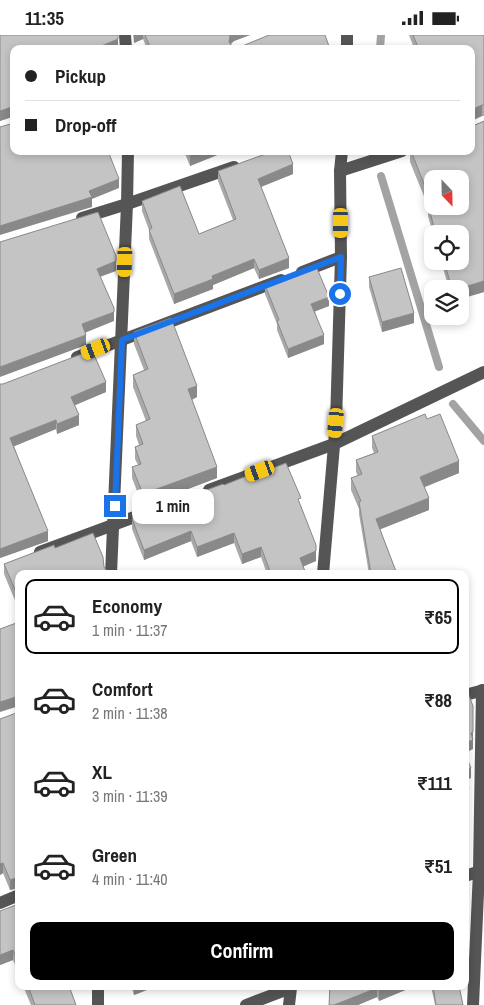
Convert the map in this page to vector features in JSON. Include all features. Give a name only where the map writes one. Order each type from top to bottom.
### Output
[{"type":"street","points":[[111,570],[122,340],[128,155]]},
{"type":"street","points":[[323,570],[336,413],[341,257],[340,171],[342,155]]},
{"type":"street","points":[[340,171],[390,155]]},
{"type":"street","points":[[73,221],[243,164]]},
{"type":"street","points":[[64,361],[341,257]]},
{"type":"street","points":[[196,495],[334,444],[484,372]]},
{"type":"street","points":[[26,557],[178,501]]},
{"type":"street","points":[[469,694],[483,690],[482,870],[473,1005]]},
{"type":"street","points":[[469,875],[482,870]]},
{"type":"street","points":[[0,903],[15,897]]},
{"type":"street","points":[[98,990],[98,1005]]},
{"type":"street","points":[[246,1005],[284,990]]},
{"type":"street","points":[[289,1005],[291,990]]},
{"type":"building","points":[[0,35],[118,35],[118,39],[104,45],[10,45],[10,108],[0,111]]},
{"type":"building","points":[[145,35],[230,35],[229,42],[231,45],[149,45]]},
{"type":"building","points":[[269,35],[325,35],[329,45],[245,45]]},
{"type":"building","points":[[413,35],[484,35],[484,105],[475,108],[475,45],[417,45]]},
{"type":"building","points":[[484,121],[484,281],[469,286],[469,280],[449,280],[447,270],[469,270],[469,225],[434,225],[431,215],[469,215],[469,170],[424,170],[424,184],[413,155],[475,155],[475,125]]},
{"type":"building","points":[[10,124],[10,155],[110,155],[119,179],[89,191],[92,197],[0,226],[0,127]]},
{"type":"building","points":[[263,155],[290,155],[293,164],[258,179],[289,258],[259,270],[254,259],[212,276],[213,279],[174,294],[149,230],[152,228],[142,201],[180,186],[199,234],[236,219],[218,171]]},
{"type":"building","points":[[98,212],[116,256],[116,261],[97,269],[114,312],[82,324],[86,335],[0,367],[0,242]]},
{"type":"building","points":[[316,266],[329,297],[311,304],[324,335],[288,349],[265,285]]},
{"type":"building","points":[[401,268],[414,313],[382,322],[369,277]]},
{"type":"building","points":[[171,318],[197,386],[188,389],[217,467],[143,494],[132,467],[141,464],[135,447],[143,444],[136,425],[150,419],[133,375],[148,369],[134,332]]},
{"type":"building","points":[[92,350],[106,382],[71,397],[79,415],[57,424],[56,420],[10,438],[48,531],[0,549],[0,384]]},
{"type":"building","points":[[425,414],[427,419],[440,414],[459,461],[420,477],[429,498],[376,519],[395,570],[370,570],[359,502],[361,501],[351,478],[362,474],[356,460],[378,452],[372,436]]},
{"type":"building","points":[[286,463],[301,498],[298,499],[316,545],[316,551],[300,558],[304,570],[270,570],[261,547],[242,554],[234,533],[197,547],[191,531],[144,550],[132,519],[148,511],[223,484],[254,473],[255,475]]},
{"type":"building","points":[[93,533],[106,570],[15,570],[15,590],[4,564],[54,545],[55,548]]},
{"type":"building","points":[[15,623],[15,697],[0,702],[0,629]]},
{"type":"building","points":[[469,696],[473,706],[473,732],[471,733],[473,740],[469,742]]},
{"type":"building","points":[[15,713],[15,878],[10,880],[3,863],[0,864],[0,719]]},
{"type":"building","points":[[15,905],[15,955],[13,950],[0,955],[0,911]]},
{"type":"building","points":[[29,990],[70,990],[76,1005],[35,1005]]},
{"type":"building","points":[[330,990],[372,990],[334,1005],[329,1005]]},
{"type":"building","points":[[434,990],[460,990],[463,1005],[436,1005]]},
{"type":"waterway","points":[[380,45],[381,35]]},
{"type":"waterway","points":[[381,176],[439,367]]},
{"type":"waterway","points":[[453,404],[484,441]]},
{"type":"route","points":[[115,506],[122,340],[341,257],[340,294]]}]
